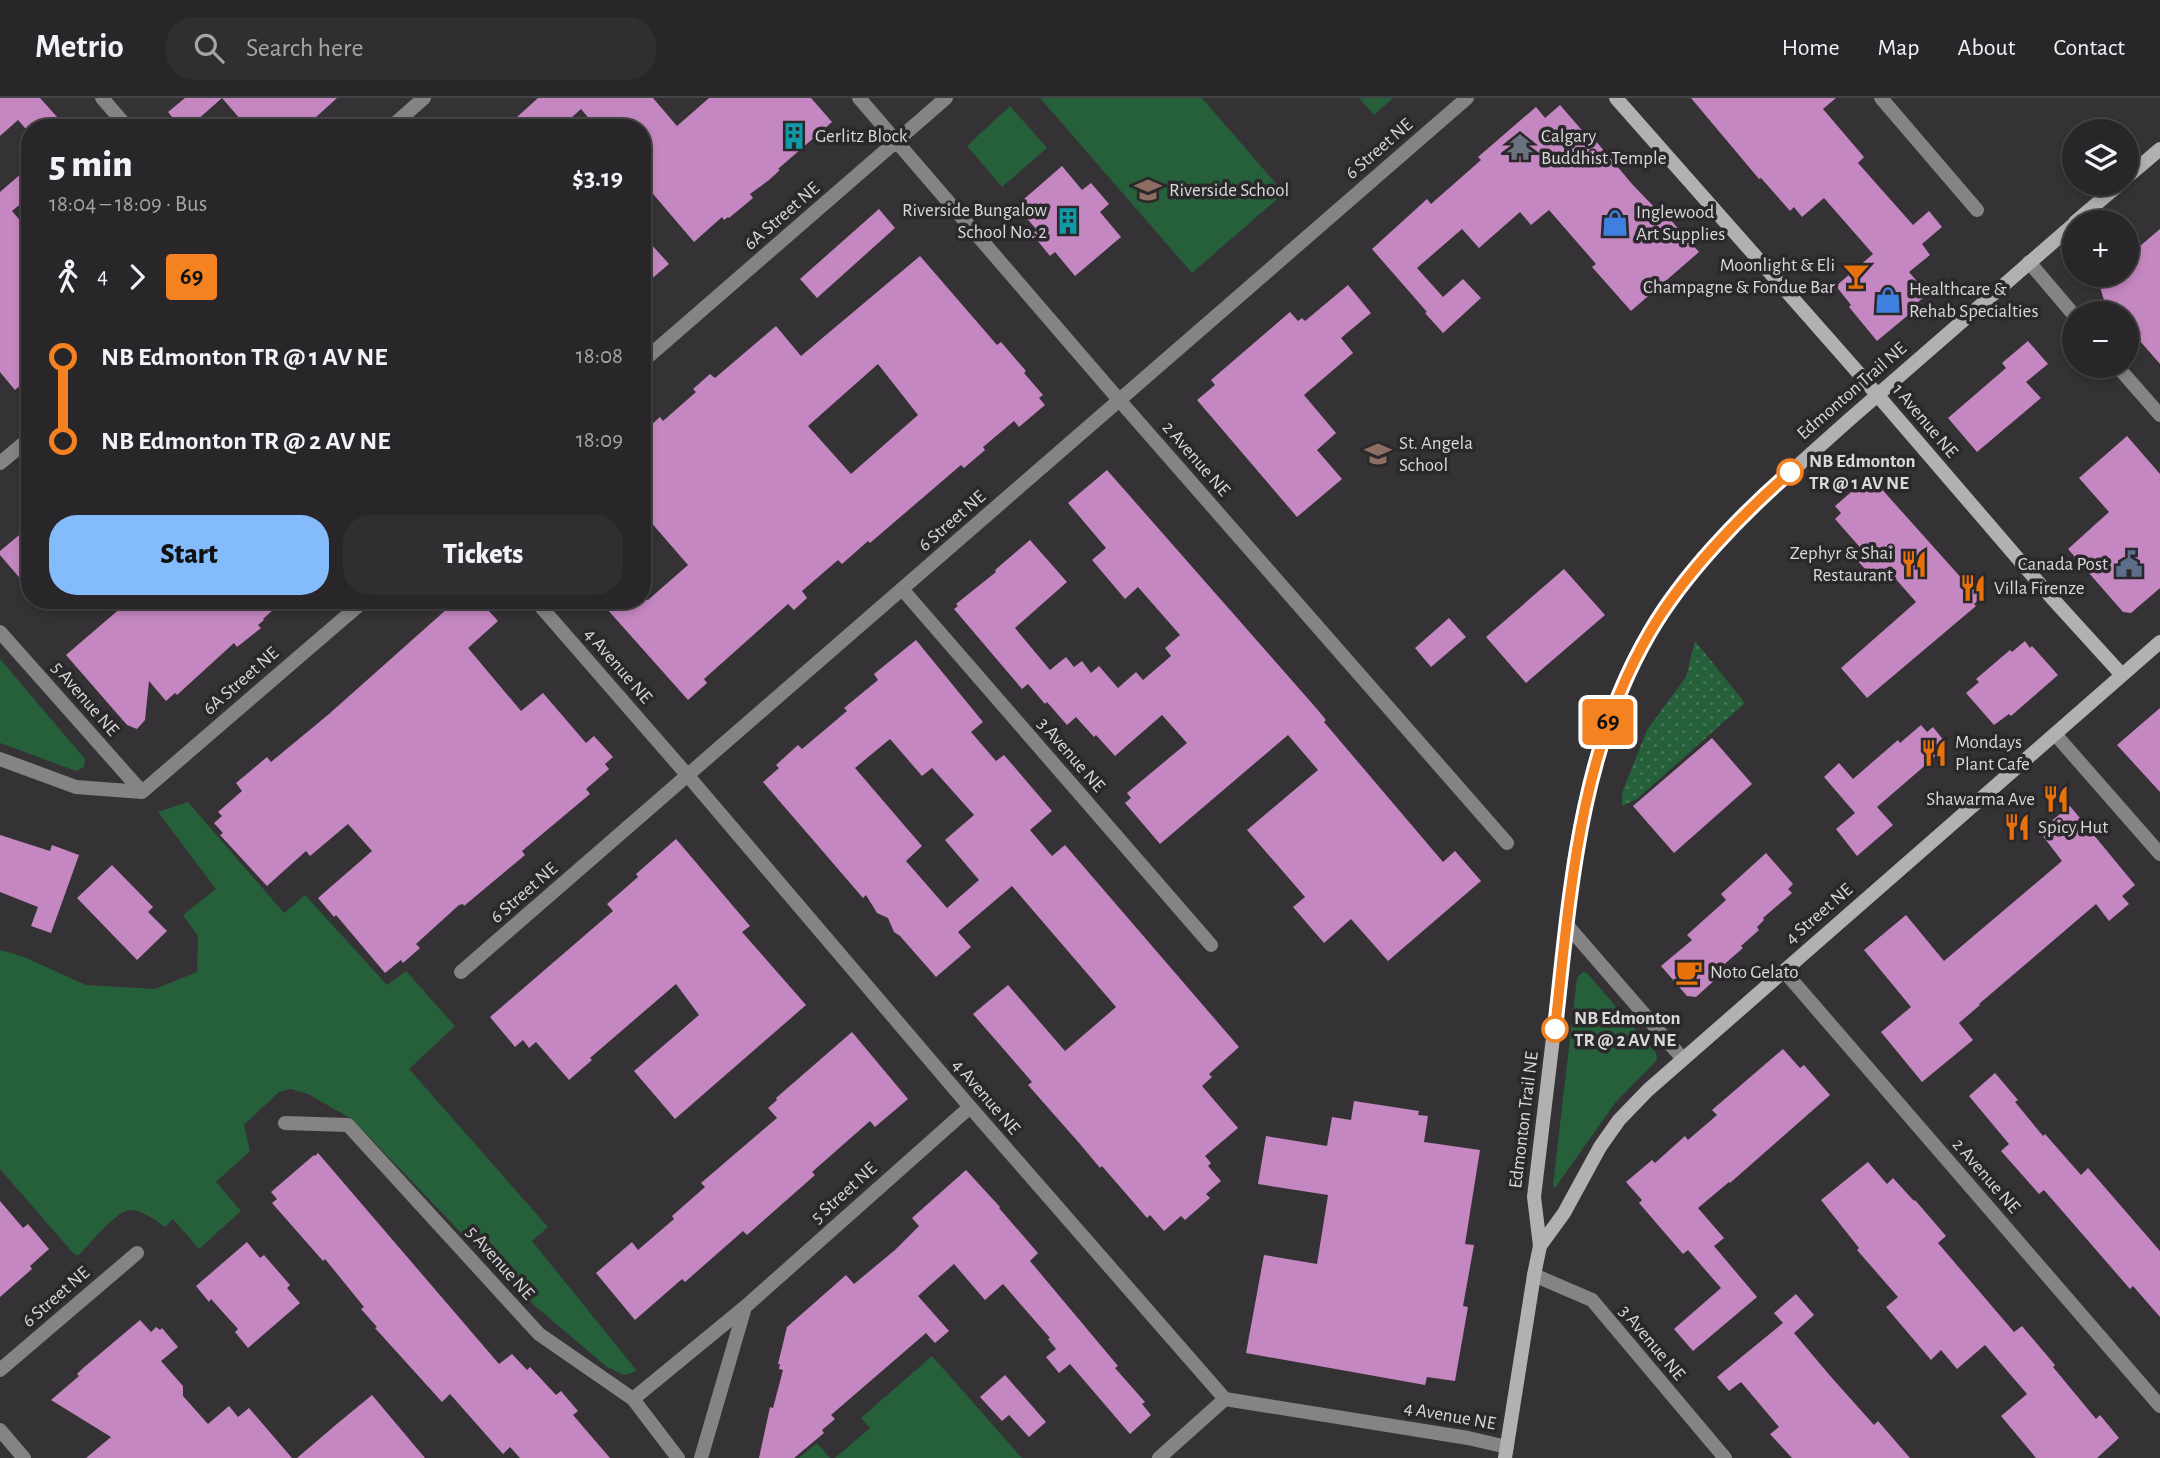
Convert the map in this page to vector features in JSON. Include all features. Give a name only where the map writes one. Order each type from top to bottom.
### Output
[{"type":"main road","name":"1 Avenue NE","points":[[1616,98],[1878,395],[2025,568],[2122,675]]},
{"type":"main road","points":[[2139,167],[2160,149]]},
{"type":"main road","name":"Edmonton Trail NE","points":[[2090,210],[2106,196]]},
{"type":"main road","name":"Edmonton Trail NE","points":[[1506,1452],[1540,1247],[1534,1197],[1580,825],[1601,745],[1623,685],[1650,632],[1680,589],[1772,488],[2062,234]]},
{"type":"main road","name":"4 Street NE","points":[[1540,1247],[1564,1213],[1600,1147],[1619,1120],[1648,1090],[2160,642]]},
{"type":"street","points":[[102,98],[120,119]]},
{"type":"street","points":[[400,119],[424,98]]},
{"type":"street","name":"2 Avenue NE","points":[[859,98],[1507,844]]},
{"type":"street","name":"6A Street NE","points":[[651,354],[946,98]]},
{"type":"street","name":"6 Street NE","points":[[461,972],[689,777],[1467,98]]},
{"type":"street","points":[[1881,98],[1977,210]]},
{"type":"street","points":[[2029,262],[2062,301]]},
{"type":"street","points":[[2128,378],[2160,415]]},
{"type":"street","points":[[0,463],[21,446]]},
{"type":"street","name":"3 Avenue NE","points":[[902,589],[1211,945]]},
{"type":"street","name":"6A Street NE","points":[[142,792],[355,609]]},
{"type":"street","name":"4 Avenue NE","points":[[543,609],[970,1108],[1224,1399],[1468,1438],[1506,1452]]},
{"type":"street","name":"5 Avenue NE","points":[[0,632],[142,792]]},
{"type":"street","points":[[2056,734],[2160,854]]},
{"type":"street","points":[[0,759],[76,787],[142,792]]},
{"type":"street","points":[[1566,924],[1684,1059]]},
{"type":"street","name":"2 Avenue NE","points":[[1784,971],[2160,1406]]},
{"type":"street","name":"5 Street NE","points":[[633,1399],[745,1307],[970,1108]]},
{"type":"street","name":"5 Avenue NE","points":[[285,1123],[348,1125],[539,1334],[633,1399],[678,1458]]},
{"type":"street","name":"6 Street NE","points":[[0,1370],[137,1253]]},
{"type":"street","name":"3 Avenue NE","points":[[1534,1275],[1592,1300],[1725,1458]]},
{"type":"street","points":[[701,1458],[745,1307]]},
{"type":"street","points":[[1159,1458],[1224,1399]]},
{"type":"street","points":[[0,1430],[24,1458]]},
{"type":"green space","points":[[1040,98],[1202,98],[1284,193],[1192,273]]},
{"type":"green space","points":[[1359,98],[1393,98],[1374,115]]},
{"type":"green space","points":[[1010,106],[1047,148],[1002,187],[967,146]]},
{"type":"green space","points":[[1695,641],[1745,703],[1637,799],[1622,806],[1622,793],[1647,730],[1686,677]]},
{"type":"green space","points":[[0,659],[85,759],[84,767],[76,771],[0,743]]},
{"type":"green space","points":[[188,802],[284,913],[305,895],[387,985],[406,971],[455,1026],[409,1069],[548,1227],[532,1241],[637,1371],[624,1375],[607,1367],[515,1289],[352,1119],[308,1094],[291,1089],[279,1092],[244,1125],[250,1151],[216,1182],[241,1211],[199,1249],[173,1219],[165,1227],[143,1213],[129,1210],[110,1223],[78,1256],[0,1169],[0,950],[24,957],[86,985],[155,989],[197,972],[198,936],[183,915],[216,889],[158,812]]},
{"type":"green space","points":[[1583,972],[1587,973],[1656,1053],[1657,1060],[1615,1103],[1555,1188],[1553,1185],[1577,978]]},
{"type":"green space","points":[[932,1356],[1022,1458],[835,1458],[870,1428],[861,1418]]},
{"type":"green space","points":[[817,1443],[830,1458],[799,1458]]},
{"type":"building","points":[[0,98],[40,98],[59,119],[21,119],[21,123],[18,120],[0,136]]},
{"type":"building","points":[[185,98],[222,98],[198,119],[174,119],[168,112]]},
{"type":"building","points":[[222,98],[337,98],[314,119],[240,119]]},
{"type":"building","points":[[538,98],[653,98],[677,126],[709,98],[811,98],[832,122],[750,194],[753,198],[729,218],[724,220],[722,217],[694,242],[651,192],[651,119],[589,119],[581,109],[570,119],[515,119]]},
{"type":"building","points":[[1691,98],[1836,98],[1823,109],[1864,157],[1858,163],[1913,225],[1929,211],[1942,227],[1922,244],[1930,255],[1909,272],[1928,294],[1910,308],[1913,311],[1877,341],[1849,307],[1851,305],[1836,286],[1873,254],[1824,198],[1802,217],[1794,207],[1790,211],[1761,178],[1759,179]]},
{"type":"building","points":[[1560,105],[1699,252],[1631,311],[1592,267],[1596,264],[1549,210],[1531,225],[1520,212],[1479,248],[1462,229],[1417,268],[1443,297],[1463,279],[1481,298],[1443,333],[1372,249],[1427,199],[1431,204],[1481,160],[1478,157],[1536,107],[1545,118]]},
{"type":"building","name":"Riverside Bungalow School No. 2","points":[[1062,166],[1082,190],[1091,183],[1109,204],[1100,212],[1121,237],[1075,276],[1055,252],[1050,256],[1032,234],[1037,230],[1016,206]]},
{"type":"building","points":[[21,174],[21,204],[12,211],[21,222],[21,385],[15,390],[0,372],[0,192]]},
{"type":"building","points":[[879,209],[895,228],[817,298],[800,279]]},
{"type":"building","points":[[2160,229],[2160,364],[2139,340],[2139,301],[2105,301],[2100,287],[2139,287],[2139,247]]},
{"type":"building","points":[[651,244],[669,264],[651,279]]},
{"type":"building","points":[[920,256],[997,345],[1001,342],[1026,371],[1024,373],[1043,395],[1039,398],[1045,405],[1019,427],[1014,421],[983,447],[985,450],[964,468],[961,465],[870,543],[868,541],[842,564],[838,560],[802,591],[807,598],[794,610],[788,604],[704,679],[707,683],[688,700],[607,609],[651,609],[651,597],[688,565],[651,522],[651,425],[660,417],[663,421],[696,392],[693,389],[710,374],[715,378],[776,326],[801,356]],"holes":[[[878,364],[918,415],[851,474],[808,426]]]},
{"type":"building","points":[[1348,285],[1371,313],[1341,338],[1353,353],[1304,395],[1336,433],[1317,450],[1342,479],[1297,517],[1197,400],[1215,385],[1211,380],[1290,312],[1298,321],[1302,318],[1305,321]]},
{"type":"building","points":[[2028,341],[2048,364],[2026,382],[2041,398],[1977,452],[1948,418],[2006,368],[2002,363]]},
{"type":"building","points":[[2127,436],[2160,474],[2160,588],[2131,613],[2123,612],[2068,549],[2109,512],[2079,478]]},
{"type":"building","points":[[1107,470],[1317,709],[1326,720],[1324,722],[1443,862],[1455,851],[1481,881],[1388,961],[1351,919],[1324,943],[1293,907],[1305,897],[1247,830],[1318,770],[1288,735],[1160,844],[1125,803],[1131,798],[1127,793],[1187,743],[1162,715],[1115,756],[1076,717],[1067,725],[1028,684],[1022,689],[954,609],[958,606],[956,604],[1030,540],[1067,582],[1015,628],[1050,670],[1066,657],[1074,667],[1082,661],[1091,673],[1099,666],[1118,688],[1136,672],[1143,680],[1171,656],[1165,648],[1180,635],[1138,587],[1125,599],[1092,560],[1106,548],[1068,503]]},
{"type":"building","points":[[1870,476],[1964,581],[1970,576],[1985,594],[1974,604],[1976,606],[1867,698],[1841,668],[1916,602],[1886,568],[1874,579],[1857,560],[1865,553],[1835,519],[1841,513],[1835,506]]},
{"type":"building","points":[[21,534],[21,580],[0,555],[0,551]]},
{"type":"building","points":[[1564,569],[1605,615],[1526,683],[1486,637]]},
{"type":"building","points":[[120,609],[274,609],[258,625],[261,628],[237,647],[234,643],[177,695],[175,693],[166,701],[149,681],[145,720],[137,729],[127,725],[66,655]]},
{"type":"building","points":[[447,609],[487,609],[498,621],[468,648],[521,711],[543,693],[586,743],[594,736],[613,757],[605,764],[609,769],[586,789],[590,794],[522,851],[525,855],[464,906],[459,905],[416,944],[420,948],[403,963],[401,960],[385,973],[318,898],[372,851],[348,824],[310,856],[306,851],[267,886],[220,835],[223,833],[214,823],[222,816],[218,812],[242,791],[236,783],[267,757],[271,762]]},
{"type":"building","points":[[1449,618],[1466,637],[1431,667],[1415,648]]},
{"type":"building","points":[[916,640],[983,722],[971,732],[996,761],[1004,755],[1052,811],[1030,830],[1052,856],[1065,845],[1239,1047],[1209,1074],[1212,1077],[1202,1086],[1238,1128],[1205,1156],[1211,1163],[1208,1166],[1221,1181],[1206,1194],[1210,1198],[1185,1220],[1181,1216],[1164,1231],[1150,1215],[1147,1218],[1028,1085],[1032,1082],[973,1014],[1008,985],[1065,1051],[1116,1007],[1012,886],[958,932],[971,947],[936,977],[894,932],[888,918],[877,913],[866,895],[863,898],[763,782],[779,768],[776,765],[798,745],[802,749],[847,711],[844,708],[878,680],[874,674]],"holes":[[[890,739],[922,776],[932,768],[974,815],[945,840],[979,880],[947,908],[906,861],[922,846],[855,768]]]},
{"type":"building","points":[[2025,641],[2058,675],[2011,716],[2009,714],[1994,725],[1966,693],[1979,682],[1976,679]]},
{"type":"building","points":[[2160,708],[2160,792],[2117,745]]},
{"type":"building","points":[[1921,725],[1927,732],[1933,727],[1945,742],[1940,747],[1943,750],[1877,807],[1893,825],[1857,856],[1836,829],[1855,813],[1824,777],[1839,763],[1853,779],[1898,740],[1900,743]]},
{"type":"building","points":[[1712,738],[1752,784],[1674,853],[1633,806]]},
{"type":"building","points":[[2070,806],[2135,885],[2122,896],[2129,904],[2109,921],[2096,904],[1979,1004],[1959,1023],[1973,1040],[1922,1082],[1881,1032],[1911,1007],[1864,950],[1906,915],[1944,961],[2062,861],[2039,831]]},
{"type":"building","points":[[0,835],[50,851],[52,845],[79,855],[51,933],[31,926],[38,907],[0,892]]},
{"type":"building","points":[[676,839],[750,926],[742,932],[806,1005],[675,1119],[634,1071],[699,1015],[676,984],[590,1058],[592,1060],[569,1080],[536,1042],[529,1048],[523,1040],[515,1047],[490,1017],[613,911],[607,904]]},
{"type":"building","points":[[1766,853],[1793,884],[1788,889],[1792,893],[1763,918],[1757,927],[1759,930],[1741,946],[1743,948],[1713,974],[1717,978],[1696,997],[1687,996],[1661,966],[1692,940],[1687,935],[1726,900],[1721,894]]},
{"type":"building","points":[[112,865],[153,907],[148,912],[167,931],[137,960],[77,898]]},
{"type":"building","points":[[852,1032],[908,1099],[875,1127],[870,1121],[812,1172],[815,1175],[747,1235],[743,1231],[685,1282],[682,1279],[635,1320],[596,1273],[632,1242],[638,1250],[674,1219],[672,1216],[705,1187],[701,1183],[777,1118],[768,1108],[776,1098]]},
{"type":"building","points":[[1783,1049],[1800,1068],[1804,1065],[1830,1095],[1698,1208],[1724,1238],[1714,1246],[1757,1297],[1693,1351],[1674,1329],[1721,1288],[1688,1250],[1683,1254],[1639,1203],[1642,1200],[1626,1182],[1652,1160],[1655,1163],[1685,1136],[1688,1140],[1717,1115],[1712,1110]]},
{"type":"building","points":[[1995,1073],[2043,1136],[2045,1134],[2081,1175],[2088,1168],[2160,1251],[2160,1317],[2133,1286],[2130,1289],[2044,1190],[2039,1194],[2001,1151],[2009,1144],[1969,1096]]},
{"type":"building","points":[[1354,1101],[1419,1111],[1418,1115],[1428,1116],[1424,1142],[1480,1150],[1465,1244],[1474,1245],[1463,1306],[1468,1307],[1455,1381],[1427,1377],[1425,1385],[1246,1353],[1264,1255],[1317,1264],[1328,1195],[1258,1184],[1266,1136],[1327,1146],[1332,1117],[1351,1120]]},
{"type":"building","points":[[318,1153],[499,1364],[512,1354],[527,1370],[530,1367],[556,1395],[561,1391],[578,1411],[573,1415],[610,1458],[520,1458],[510,1447],[503,1454],[450,1394],[442,1402],[375,1328],[377,1327],[361,1309],[364,1307],[325,1259],[323,1261],[272,1203],[277,1199],[271,1192]]},
{"type":"building","points":[[1868,1162],[1887,1184],[1893,1178],[1915,1200],[1946,1236],[1938,1243],[2014,1332],[2022,1326],[2096,1419],[2100,1415],[2119,1438],[2097,1458],[2036,1458],[2001,1416],[2027,1394],[1985,1345],[1957,1369],[1941,1350],[1931,1360],[1886,1307],[1898,1297],[1857,1250],[1859,1248],[1821,1200]]},
{"type":"building","points":[[966,1170],[1038,1253],[1030,1261],[1118,1366],[1115,1368],[1145,1402],[1142,1404],[1151,1415],[1130,1434],[1070,1364],[1059,1373],[1046,1357],[1056,1349],[1048,1339],[1050,1338],[1003,1284],[985,1300],[954,1264],[918,1296],[949,1331],[935,1343],[926,1333],[831,1415],[835,1419],[822,1430],[824,1433],[794,1458],[759,1458],[770,1407],[773,1408],[783,1370],[779,1369],[778,1364],[787,1327],[846,1275],[854,1284],[895,1250],[919,1226],[912,1218]]},
{"type":"building","points":[[0,1201],[23,1228],[28,1224],[49,1249],[30,1266],[32,1269],[0,1297]]},
{"type":"building","points":[[247,1242],[260,1258],[264,1255],[290,1285],[287,1288],[300,1303],[248,1348],[235,1332],[238,1329],[196,1286]]},
{"type":"building","points":[[1796,1294],[1814,1315],[1794,1333],[1874,1425],[1878,1421],[1910,1458],[1792,1458],[1770,1434],[1779,1427],[1741,1382],[1729,1391],[1717,1377],[1783,1323],[1774,1313]]},
{"type":"building","points":[[140,1320],[151,1332],[156,1327],[160,1330],[162,1328],[178,1347],[161,1361],[183,1386],[183,1396],[208,1424],[229,1406],[238,1417],[249,1408],[292,1458],[86,1458],[111,1437],[51,1400],[79,1376],[77,1374],[82,1369]]},
{"type":"building","points":[[1005,1375],[1046,1422],[1029,1437],[1009,1415],[1002,1421],[980,1397]]},
{"type":"building","points":[[372,1395],[425,1458],[297,1458],[338,1423]]},
{"type":"bus line","name":"69","points":[[1555,1029],[1580,825],[1604,734],[1623,685],[1650,632],[1680,589],[1703,560],[1790,472]]},
{"type":"place","name":"Gerlitz Block","points":[[794,136]]},
{"type":"place","name":"Calgary Buddhist Temple","points":[[1520,147]]},
{"type":"place","name":"Riverside School","points":[[1148,190]]},
{"type":"place","name":"Riverside Bungalow School No. 2","points":[[1068,221]]},
{"type":"place","name":"Inglewood Art Supplies","points":[[1615,223]]},
{"type":"place","name":"Moonlight & Eli Champagne & Fondue Bar","points":[[1856,276]]},
{"type":"place","name":"Healthcare & Rehab Specialties","points":[[1888,300]]},
{"type":"place","name":"St. Angela School","points":[[1378,454]]},
{"type":"place","name":"NB Edmonton TR @ 1 AV NE","points":[[1790,472]]},
{"type":"place","name":"Zephyr & Shai Restaurant","points":[[1914,564]]},
{"type":"place","name":"Canada Post","points":[[2129,564]]},
{"type":"place","name":"Villa Firenze","points":[[1973,588]]},
{"type":"place","name":"Mondays Plant Cafe","points":[[1934,753]]},
{"type":"place","name":"Shawarma Ave","points":[[2056,799]]},
{"type":"place","name":"Spicy Hut","points":[[2017,827]]},
{"type":"place","name":"Noto Gelato","points":[[1689,972]]},
{"type":"place","name":"NB Edmonton TR @ 2 AV NE","points":[[1555,1029]]}]
